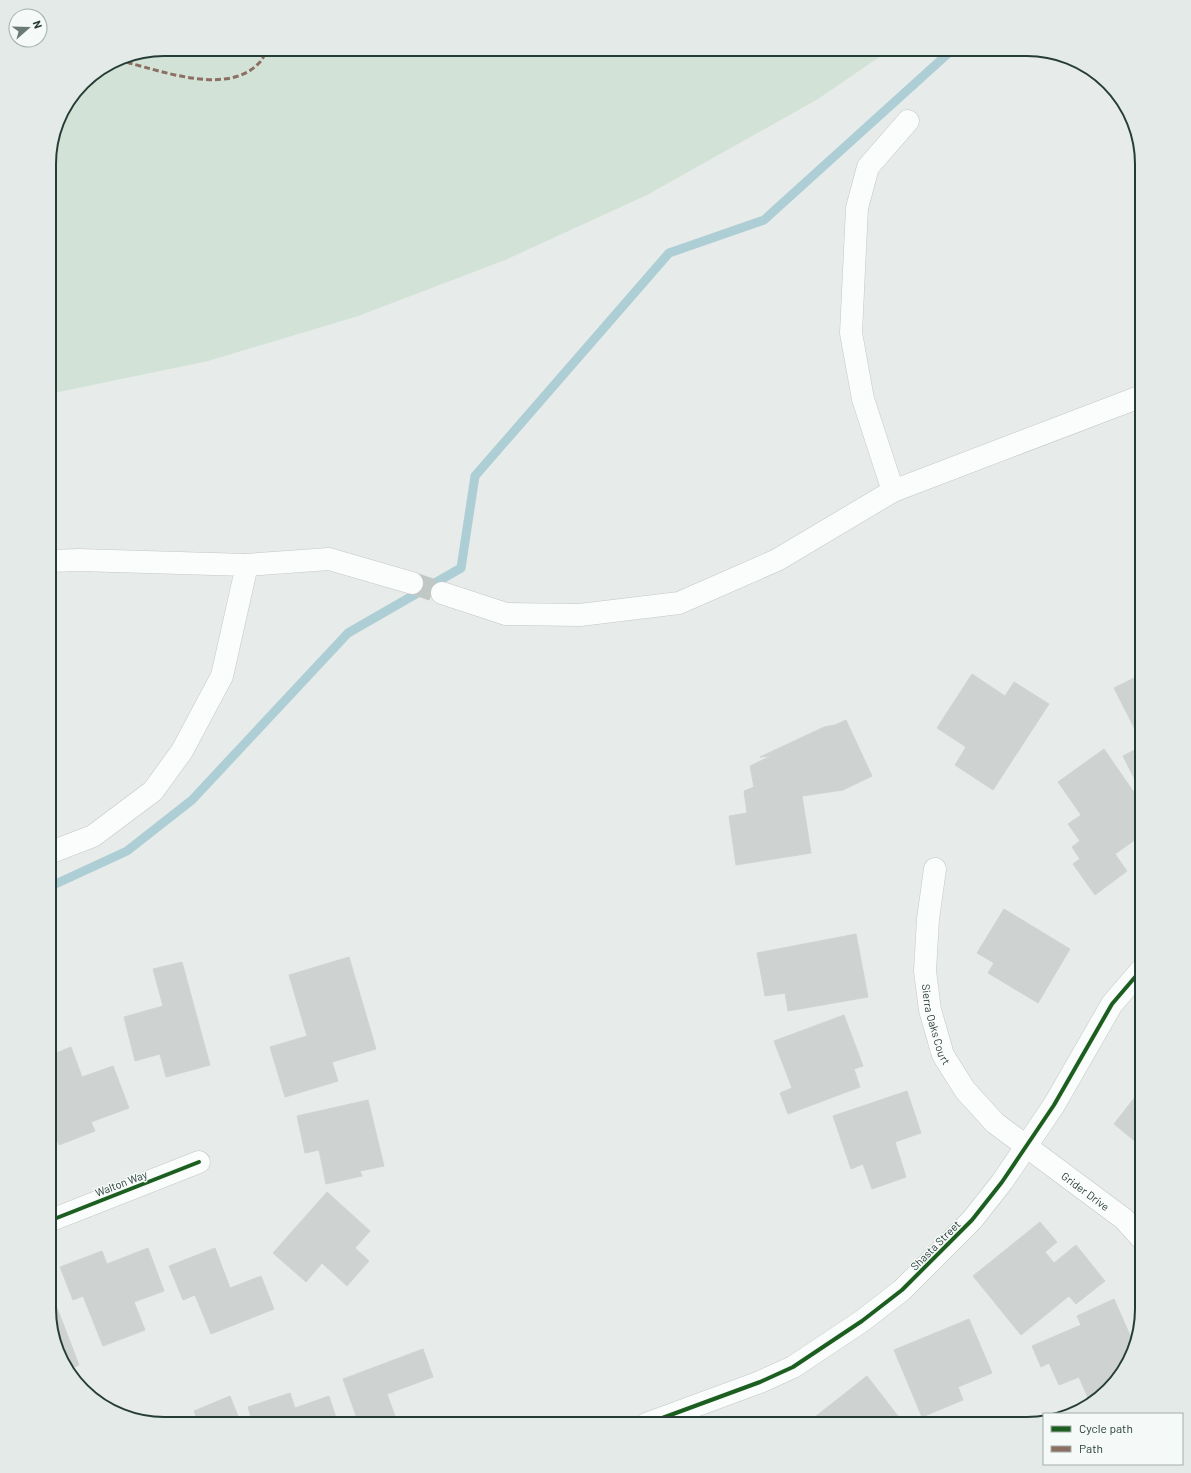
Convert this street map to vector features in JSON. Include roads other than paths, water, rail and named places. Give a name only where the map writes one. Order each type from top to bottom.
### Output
[{"type":"street","points":[[892,491],[863,399],[852,333],[856,223],[857,208],[868,167],[908,121]]},
{"type":"street","points":[[442,593],[506,614],[580,615],[679,603],[777,560],[892,491],[1135,399]]},
{"type":"street","points":[[56,561],[79,560],[245,565],[329,559],[412,583]]},
{"type":"street","points":[[56,850],[93,836],[152,791],[182,751],[222,676],[247,565],[245,565]]},
{"type":"street","name":"Sierra Oaks Court","points":[[935,869],[928,919],[925,971],[930,1010],[943,1055],[965,1090],[995,1123],[1027,1146]]},
{"type":"street","name":"Shasta Street","points":[[665,1417],[760,1382],[793,1367],[862,1322],[902,1290],[967,1226],[1002,1182],[1054,1105],[1112,1004],[1135,977]]},
{"type":"street","name":"Grider Drive","points":[[1027,1146],[1124,1219],[1135,1231]]},
{"type":"street","name":"Walton Way","points":[[56,1218],[200,1162]]},
{"type":"waterway","points":[[56,884],[127,851],[192,800],[348,633],[461,568],[475,476],[669,253],[764,220],[945,56]]},
{"type":"tunnel","points":[[412,583],[442,593]]}]
